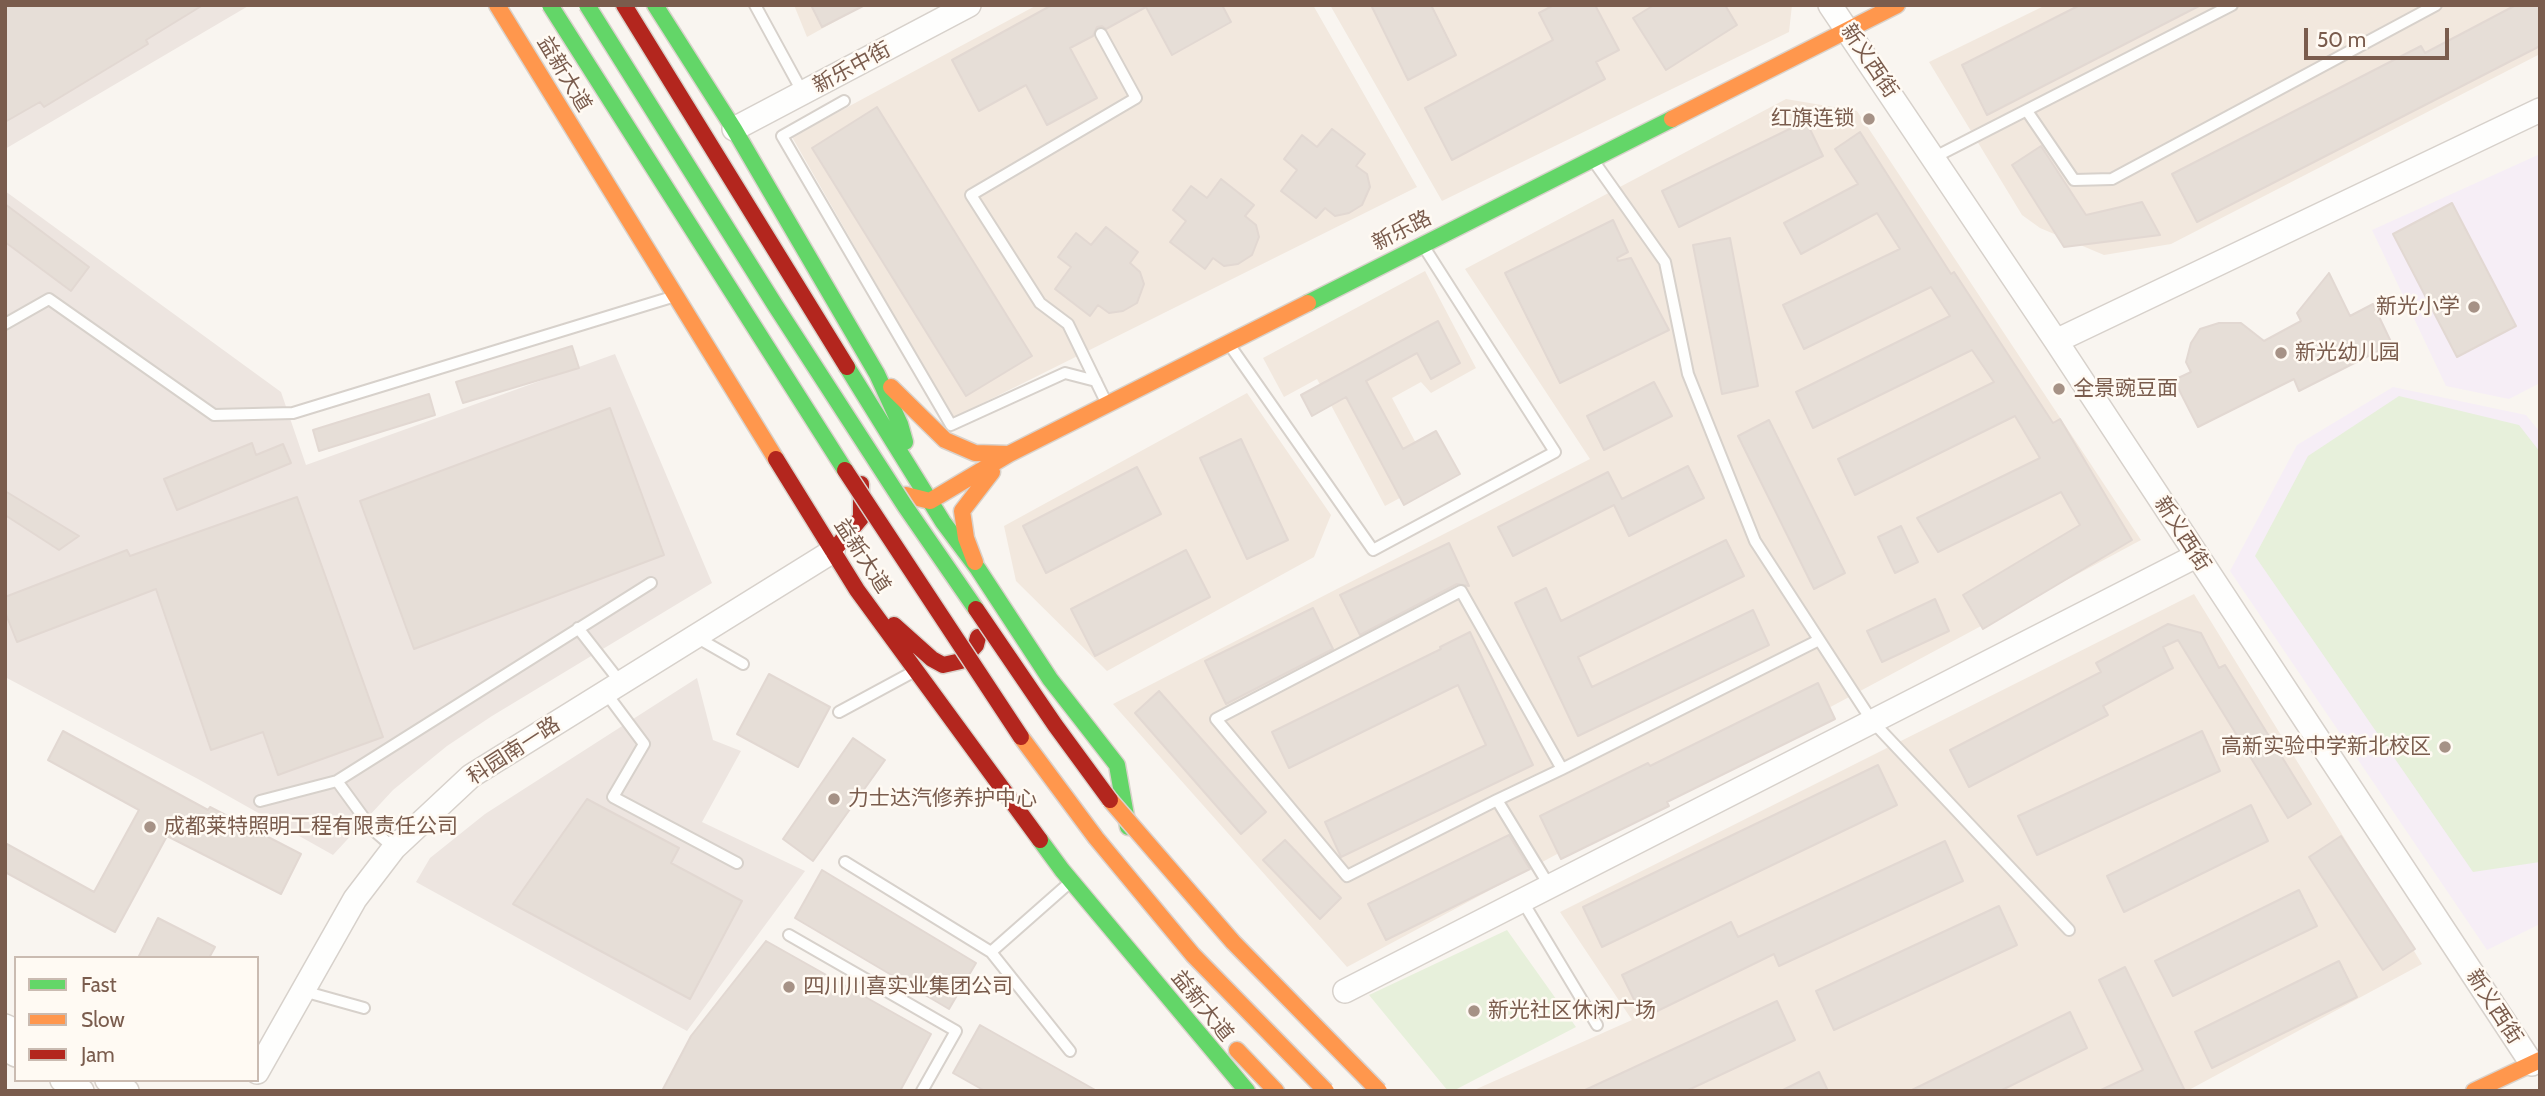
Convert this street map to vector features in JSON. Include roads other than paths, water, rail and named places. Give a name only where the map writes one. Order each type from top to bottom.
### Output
[{"type":"main road","name":"益新大道","points":[[497,5],[857,590],[1071,881],[1222,1065],[1247,1091]]},
{"type":"main road","points":[[550,5],[869,508],[1021,738],[1096,838],[1193,954],[1326,1091]]},
{"type":"main road","points":[[570,5],[840,431],[861,480],[861,518],[833,551]]},
{"type":"main road","points":[[587,5],[898,495],[1055,725],[1112,802],[1175,877],[1233,942],[1379,1091]]},
{"type":"main road","points":[[624,5],[847,368],[928,477]]},
{"type":"main road","points":[[655,5],[734,129],[877,374],[928,477],[930,501],[1050,679],[1117,765],[1148,928]]},
{"type":"main road","name":"新乐路","points":[[930,501],[1009,454],[1897,5]]},
{"type":"main road","points":[[877,374],[945,440],[975,453],[1009,454]]},
{"type":"main road","points":[[840,431],[875,470],[906,495],[930,501]]},
{"type":"main road","points":[[928,477],[963,470],[1009,454]]},
{"type":"main road","points":[[978,569],[966,538],[962,511],[979,486],[1009,454]]},
{"type":"main road","points":[[857,590],[932,659],[943,665],[961,661],[976,645],[981,625],[969,583],[943,522]]},
{"type":"main road","points":[[1200,1063],[1202,1039]]},
{"type":"main road","name":"益新大道","points":[[1234,1046],[1276,1091]]},
{"type":"main road","points":[[2474,1091],[2536,1062]]},
{"type":"street","name":"新乐中街","points":[[734,129],[970,5]]},
{"type":"street","name":"新义西街","points":[[1830,5],[2536,1062]]},
{"type":"street","points":[[2056,341],[2540,110]]},
{"type":"street","name":"科园南一路","points":[[259,1068],[355,899],[394,848],[471,776],[833,551]]},
{"type":"street","points":[[1345,991],[2196,556]]},
{"type":"street","points":[[66,1082],[82,1091]]},
{"type":"street","points":[[111,1082],[127,1091]]},
{"type":"lane","points":[[755,5],[803,93]]},
{"type":"lane","points":[[1933,159],[2232,5]]},
{"type":"lane","points":[[2027,110],[2074,180],[2112,179],[2436,5]]},
{"type":"lane","points":[[1101,34],[1136,98],[971,195],[1040,303],[1068,324],[1108,404]]},
{"type":"lane","points":[[844,101],[782,136],[951,425],[1065,373],[1096,381]]},
{"type":"lane","points":[[1592,158],[1665,262],[1688,374],[1755,541],[1872,721],[2069,930]]},
{"type":"lane","points":[[1229,343],[1373,550],[1555,452],[1422,245]]},
{"type":"lane","points":[[5,324],[49,299],[214,415],[293,413],[674,296]]},
{"type":"lane","points":[[260,801],[337,781],[651,583]]},
{"type":"lane","points":[[1562,769],[1461,591],[1216,719],[1347,876],[1497,800],[1562,769],[1819,640]]},
{"type":"lane","points":[[578,628],[644,744],[613,797],[737,863]]},
{"type":"lane","points":[[696,637],[743,664]]},
{"type":"lane","points":[[839,712],[915,671]]},
{"type":"lane","points":[[337,781],[372,829],[394,848]]},
{"type":"lane","points":[[1497,800],[1550,887]]},
{"type":"lane","points":[[845,862],[991,952],[1070,1051]]},
{"type":"lane","points":[[991,952],[1071,881]]},
{"type":"lane","points":[[1523,902],[1597,1025]]},
{"type":"lane","points":[[789,935],[956,1031],[922,1091]]},
{"type":"lane","points":[[303,991],[364,1009]]},
{"type":"place","name":"红旗连锁","points":[[1869,119]]},
{"type":"place","name":"新光小学","points":[[2474,307]]},
{"type":"place","name":"新光幼儿园","points":[[2281,353]]},
{"type":"place","name":"全景豌豆面","points":[[2059,389]]},
{"type":"place","name":"高新实验中学新北校区","points":[[2445,747]]},
{"type":"place","name":"力士达汽修养护中心","points":[[834,799]]},
{"type":"place","name":"成都莱特照明工程有限责任公司","points":[[150,827]]},
{"type":"place","name":"四川川喜实业集团公司","points":[[789,987]]},
{"type":"place","name":"新光社区休闲广场","points":[[1474,1011]]}]
